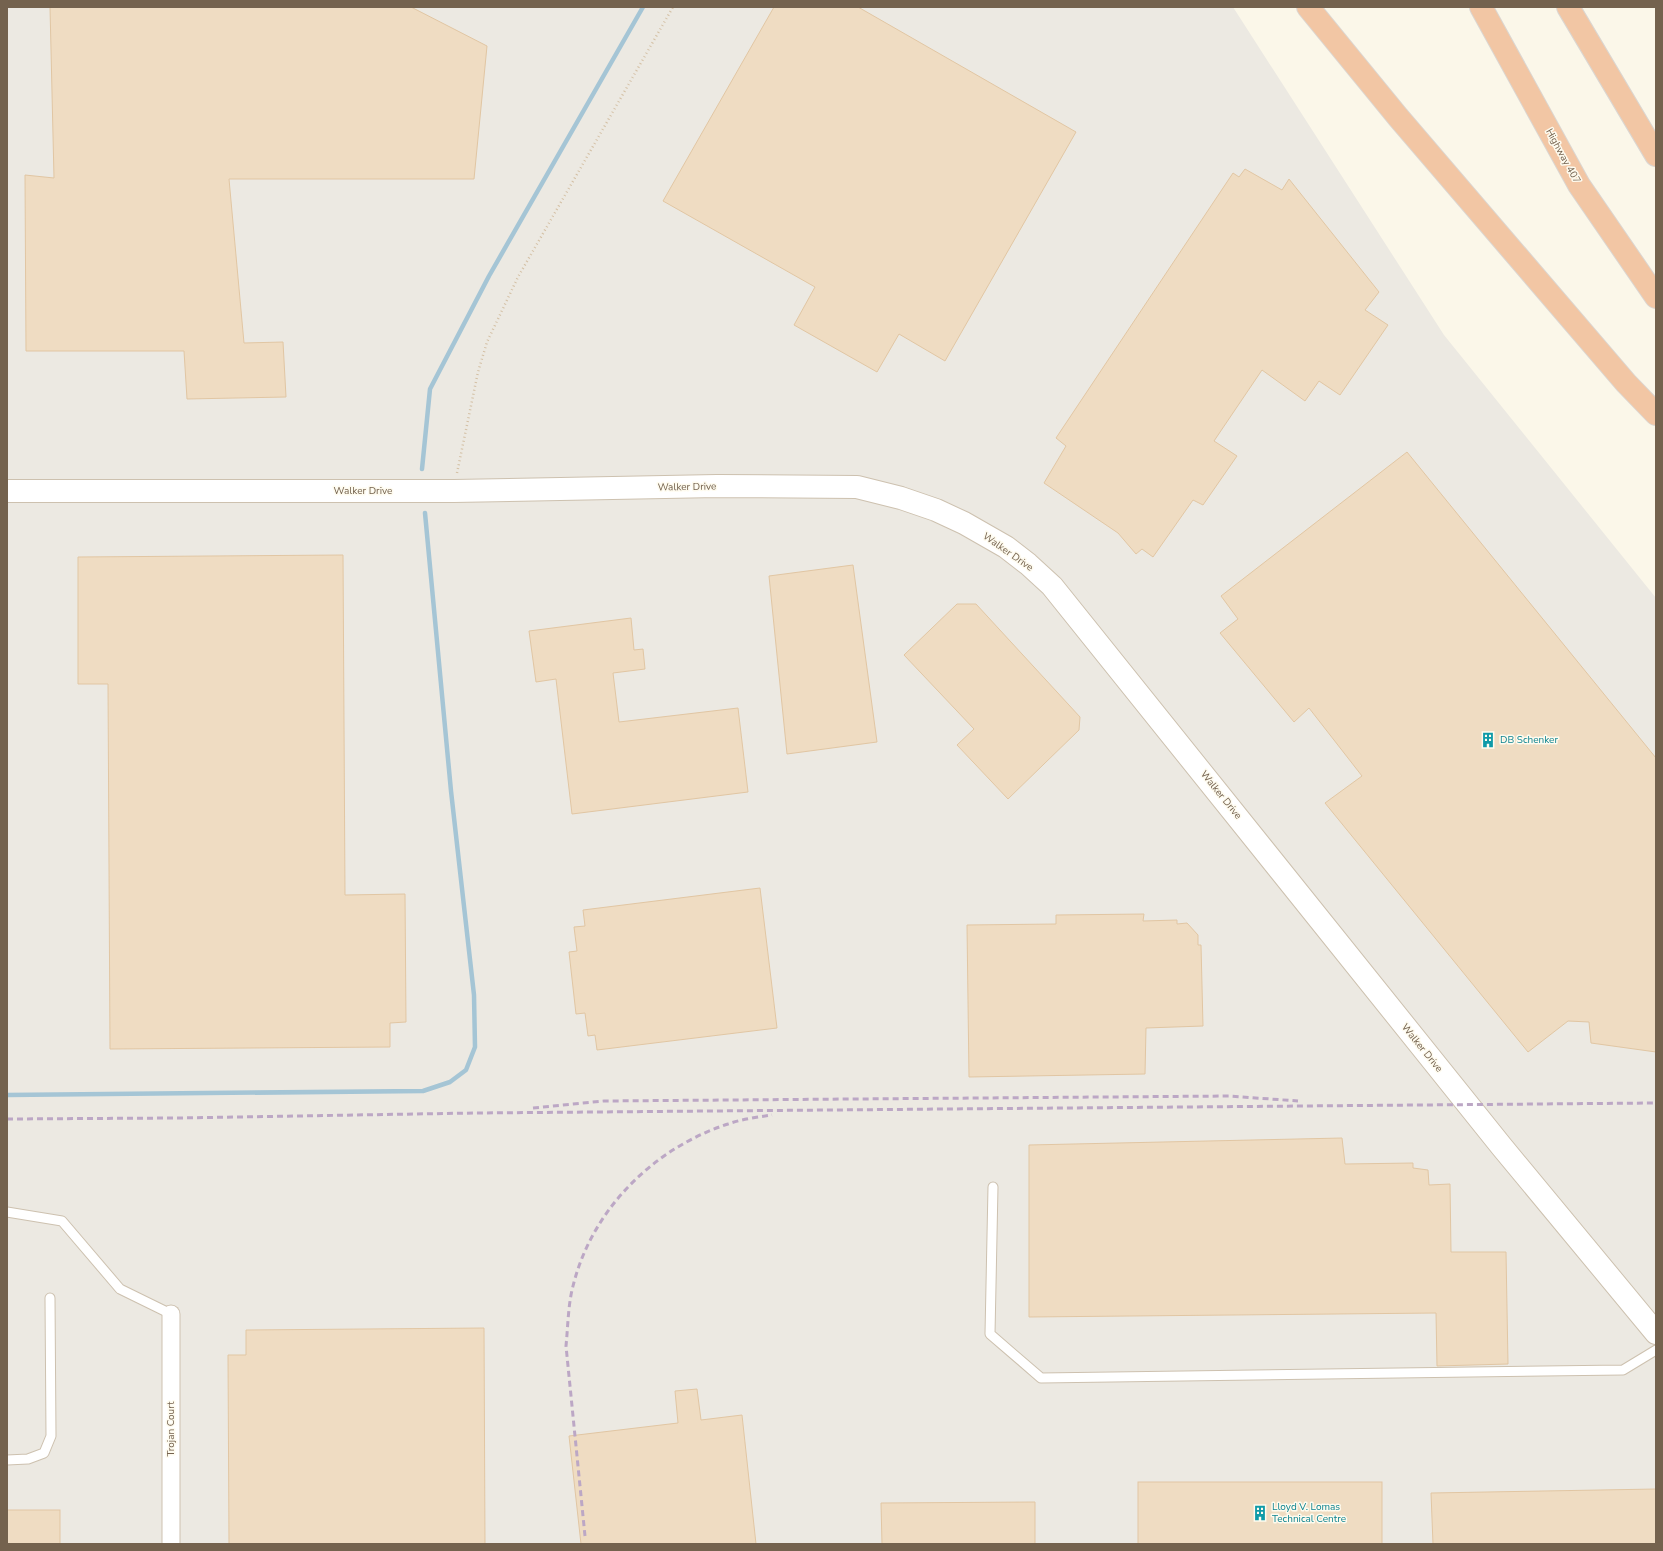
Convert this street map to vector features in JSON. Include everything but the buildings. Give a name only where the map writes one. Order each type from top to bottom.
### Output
[{"type":"highway","points":[[1308,7],[1398,118],[1626,383],[1656,414]]},
{"type":"highway","name":"Highway 407","points":[[1481,7],[1579,186],[1656,297]]},
{"type":"highway","points":[[1568,7],[1656,155]]},
{"type":"street","name":"Walker Drive","points":[[7,491],[454,491],[717,486],[857,487],[901,498],[936,510],[964,523],[1006,547],[1028,564],[1052,586],[1502,1147],[1656,1333]]},
{"type":"street","name":"Trojan Court","points":[[171,1314],[171,1544]]},
{"type":"lane","points":[[993,1187],[990,1334],[1041,1378],[1623,1370],[1656,1350]]},
{"type":"lane","points":[[7,1212],[62,1221],[120,1289],[171,1314]]},
{"type":"lane","points":[[7,1460],[28,1459],[44,1453],[51,1436],[50,1298]]},
{"type":"path","points":[[454,491],[478,372],[487,342],[518,277],[673,7]]},
{"type":"shaded area","points":[[7,7],[1233,7],[1444,335],[1656,598],[1656,1544],[7,1544]]},
{"type":"waterway","points":[[422,469],[430,389],[489,276],[643,7]]},
{"type":"waterway","points":[[7,1095],[423,1091],[450,1082],[466,1070],[475,1047],[474,995],[451,791],[425,513]]},
{"type":"railway","points":[[533,1108],[604,1101],[1229,1096],[1298,1101]]},
{"type":"railway","points":[[7,1119],[475,1113],[1656,1103]]},
{"type":"railway","points":[[585,1536],[566,1346],[571,1293],[582,1258],[595,1232],[611,1207],[630,1185],[651,1166],[675,1149],[701,1135],[733,1122],[772,1115]]},
{"type":"place","name":"DB Schenker","points":[[1488,740]]},
{"type":"place","name":"Lloyd V. Lomas Technical Centre","points":[[1260,1513]]}]
